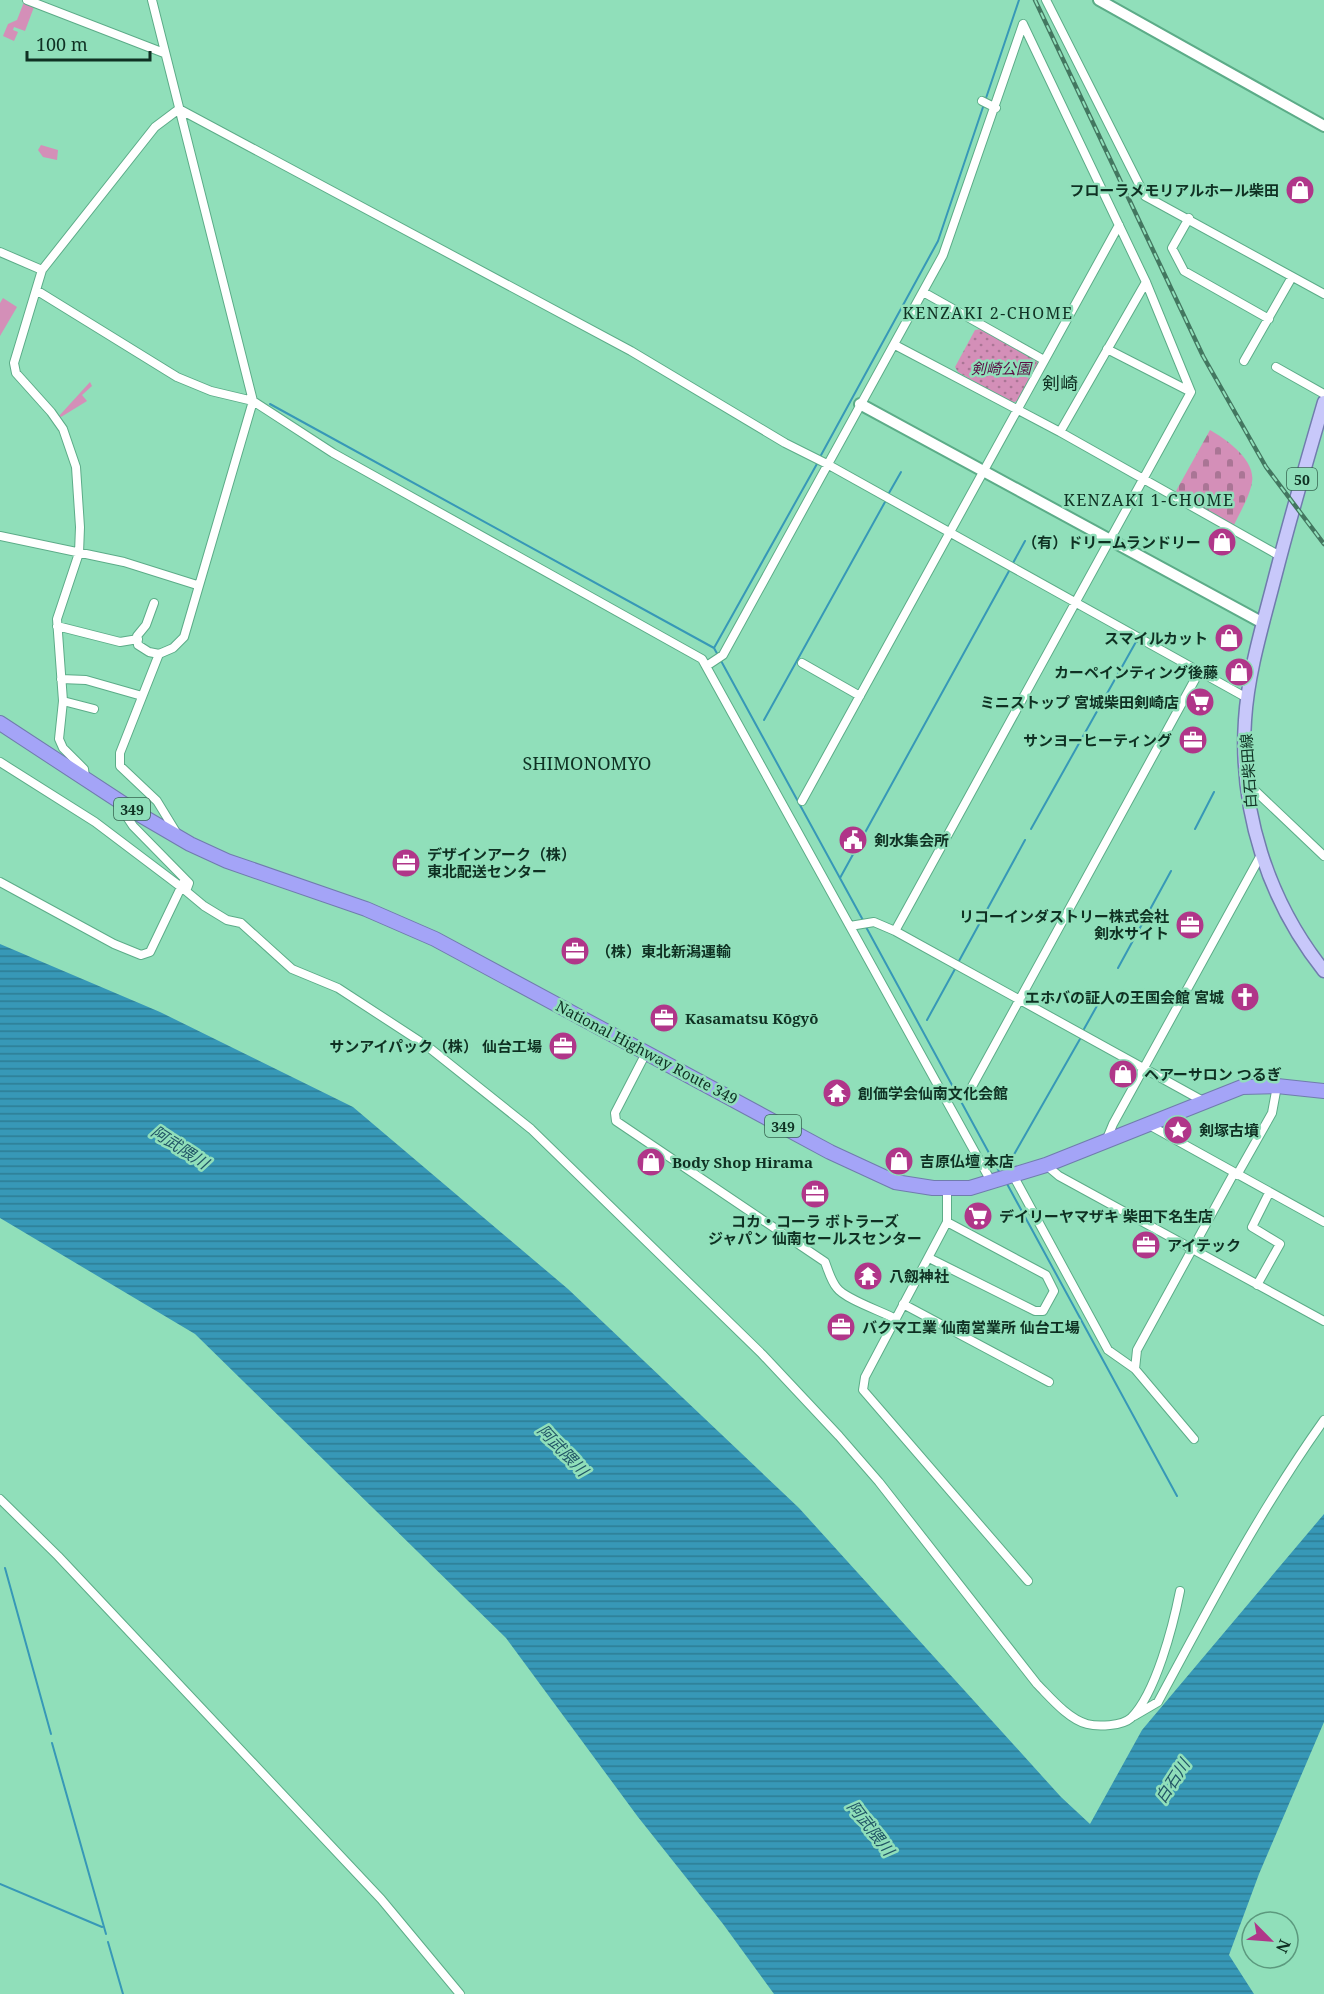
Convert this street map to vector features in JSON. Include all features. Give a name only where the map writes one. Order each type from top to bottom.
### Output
[{"type":"highway","name":"National Highway Route 349","points":[[0,723],[180,838],[227,861],[323,892],[398,922],[482,964],[879,1176],[920,1187],[947,1189],[994,1182],[1047,1165],[1242,1087],[1278,1086],[1324,1090]]},
{"type":"main road","name":"50","points":[[1280,556],[1324,402]]},
{"type":"main road","name":"白石柴田線","points":[[1280,556],[1247,698],[1246,781],[1261,855],[1293,927],[1324,971]]},
{"type":"street","points":[[27,0],[164,53]]},
{"type":"street","points":[[152,0],[253,401],[197,585],[184,637],[173,648],[159,654],[149,652],[138,645],[138,639],[154,603]]},
{"type":"street","points":[[1046,0],[1145,196],[1189,218],[1324,294]]},
{"type":"street","points":[[1099,0],[1324,126]]},
{"type":"street","points":[[709,663],[723,655],[822,462],[895,345],[946,248],[1023,24],[1146,282],[1191,392]]},
{"type":"street","points":[[982,101],[996,108]]},
{"type":"street","points":[[85,777],[84,769],[60,743],[63,701],[57,626],[61,602],[79,553],[79,490],[76,467],[67,439],[51,412],[14,368],[42,270],[155,127],[179,109]]},
{"type":"street","points":[[179,109],[631,351],[822,462],[1247,698]]},
{"type":"street","points":[[1189,218],[1172,248],[1184,271],[1269,319]]},
{"type":"street","points":[[802,801],[1119,225]]},
{"type":"street","points":[[0,252],[42,270]]},
{"type":"street","points":[[1244,361],[1292,277]]},
{"type":"street","points":[[1060,432],[1146,282]]},
{"type":"street","points":[[36,290],[177,377],[211,391],[253,401],[333,453],[709,663],[994,1182]]},
{"type":"street","points":[[923,292],[1044,360]]},
{"type":"street","points":[[895,345],[1016,411],[1060,432],[1280,556]]},
{"type":"street","points":[[1107,349],[1191,392]]},
{"type":"street","points":[[1276,367],[1324,394]]},
{"type":"street","points":[[895,931],[1056,639],[1074,601],[1191,392]]},
{"type":"street","points":[[860,404],[982,473],[1263,623]]},
{"type":"street","points":[[0,536],[124,562],[197,585]]},
{"type":"street","points":[[57,626],[120,642],[138,639]]},
{"type":"street","points":[[159,654],[120,753],[120,766],[157,801],[178,831],[180,838]]},
{"type":"street","points":[[802,663],[860,696]]},
{"type":"street","points":[[969,1092],[1199,672]]},
{"type":"street","points":[[61,679],[86,680],[142,696]]},
{"type":"street","points":[[63,701],[94,709]]},
{"type":"street","points":[[0,762],[95,822],[183,883],[189,883],[186,891],[204,906],[227,920],[241,923],[292,969],[338,988],[418,1040],[531,1129],[762,1354],[886,1491],[1037,1684],[1063,1710],[1086,1724],[1121,1724],[1158,1702],[1246,1539],[1273,1494],[1324,1420]]},
{"type":"street","points":[[1246,781],[1324,856]]},
{"type":"street","points":[[115,797],[133,826],[183,883]]},
{"type":"street","points":[[1106,1141],[1113,1124],[1261,855]]},
{"type":"street","points":[[0,882],[114,944],[144,955],[150,952],[183,883]]},
{"type":"street","points":[[852,925],[874,922],[895,931],[1203,1101]]},
{"type":"street","points":[[646,1053],[615,1113],[616,1121],[825,1262],[837,1288],[850,1299],[868,1304],[896,1319]]},
{"type":"street","points":[[1135,1369],[1137,1350],[1192,1248],[1272,1113],[1278,1086]]},
{"type":"street","points":[[1148,1124],[1324,1222]]},
{"type":"street","points":[[1047,1165],[1059,1176],[1324,1321]]},
{"type":"street","points":[[1012,1177],[1108,1350],[1135,1369],[1194,1439]]},
{"type":"street","points":[[947,1189],[947,1222],[864,1377],[865,1394],[1028,1581]]},
{"type":"street","points":[[1257,1285],[1280,1244],[1252,1227],[1269,1193]]},
{"type":"street","points":[[929,1258],[1035,1311],[1043,1311],[1054,1291],[1046,1275],[947,1222]]},
{"type":"street","points":[[903,1304],[1049,1382]]},
{"type":"street","points":[[0,1499],[58,1556],[373,1890],[460,1994]]},
{"type":"street","points":[[1121,1724],[1131,1718],[1149,1690],[1176,1613],[1180,1591]]},
{"type":"green space","points":[[24,2],[34,7],[25,31],[14,27],[13,30],[18,32],[14,41],[3,36],[8,24],[17,20]]},
{"type":"green space","points":[[41,145],[58,150],[57,160],[43,157],[38,150]]},
{"type":"green space","points":[[3,298],[17,307],[0,336],[0,303]]},
{"type":"green space","name":"剣崎公園","points":[[981,329],[1036,357],[1038,364],[1020,400],[1011,403],[958,372],[955,367],[975,330]]},
{"type":"green space","points":[[90,382],[92,386],[82,395],[87,401],[61,417],[59,416]]},
{"type":"green space","points":[[1210,430],[1245,458],[1252,474],[1249,493],[1234,525],[1191,502],[1176,491]]},
{"type":"water","points":[[0,944],[160,1012],[353,1107],[568,1289],[799,1508],[1061,1797],[1090,1824],[1142,1730],[1324,1514],[1324,1722],[1246,1910],[1240,1910],[1240,1925],[1229,1955],[1254,1994],[774,1994],[723,1924],[638,1817],[506,1638],[195,1334],[0,1218]]},
{"type":"waterway","points":[[820,457],[938,241],[1019,0]]},
{"type":"waterway","points":[[270,404],[714,648],[864,922]]},
{"type":"waterway","points":[[714,648],[818,462]]},
{"type":"waterway","points":[[889,493],[901,472]]},
{"type":"waterway","points":[[764,720],[885,502]]},
{"type":"waterway","points":[[1013,563],[1025,541]]},
{"type":"waterway","points":[[840,878],[1009,571]]},
{"type":"waterway","points":[[1031,829],[1137,640]]},
{"type":"waterway","points":[[1195,829],[1214,792]]},
{"type":"waterway","points":[[959,961],[1025,840]]},
{"type":"waterway","points":[[1118,968],[1171,871]]},
{"type":"waterway","points":[[866,927],[1001,1175]]},
{"type":"waterway","points":[[927,1020],[955,969]]},
{"type":"waterway","points":[[1084,1029],[1098,1004]]},
{"type":"waterway","points":[[1008,1165],[1080,1039]]},
{"type":"waterway","points":[[1006,1182],[1177,1496]]},
{"type":"waterway","points":[[5,1568],[51,1734]]},
{"type":"waterway","points":[[52,1743],[106,1934]]},
{"type":"waterway","points":[[0,1884],[102,1927]]},
{"type":"waterway","points":[[108,1942],[123,1994]]},
{"type":"railway","points":[[1035,0],[1203,356],[1266,467],[1324,544]]},
{"type":"place","name":"フローラメモリアルホール柴田","points":[[1300,190]]},
{"type":"place","name":"（有）ドリームランドリー","points":[[1222,542]]},
{"type":"place","name":"スマイルカット","points":[[1229,638]]},
{"type":"place","name":"カーペインティング後藤","points":[[1239,672]]},
{"type":"place","name":"ミニストップ 宮城柴田剣崎店","points":[[1200,702]]},
{"type":"place","name":"サンヨーヒーティング","points":[[1193,740]]},
{"type":"place","name":"剣水集会所","points":[[853,840]]},
{"type":"place","name":"デザインアーク（株） 東北配送センター","points":[[406,863]]},
{"type":"place","name":"リコーインダストリー株式会社 剣水サイト","points":[[1190,925]]},
{"type":"place","name":"（株）東北新潟運輸","points":[[575,951]]},
{"type":"place","name":"エホバの証人の王国会館 宮城","points":[[1245,997]]},
{"type":"place","name":"Kasamatsu Kōgyō","points":[[664,1018]]},
{"type":"place","name":"サンアイパック（株） 仙台工場","points":[[563,1046]]},
{"type":"place","name":"ヘアーサロン つるぎ","points":[[1123,1074]]},
{"type":"place","name":"創価学会仙南文化会館","points":[[837,1093]]},
{"type":"place","name":"剣塚古墳","points":[[1178,1130]]},
{"type":"place","name":"吉原仏壇 本店","points":[[899,1161]]},
{"type":"place","name":"Body Shop Hirama","points":[[651,1162]]},
{"type":"place","name":"コカ・コーラ ボトラーズ ジャパン 仙南セールスセンター","points":[[815,1194]]},
{"type":"place","name":"デイリーヤマザキ 柴田下名生店","points":[[978,1216]]},
{"type":"place","name":"アイテック","points":[[1146,1245]]},
{"type":"place","name":"八劔神社","points":[[868,1276]]},
{"type":"place","name":"バクマ工業 仙南営業所 仙台工場","points":[[841,1327]]},
{"type":"district","name":"KENZAKI 2-CHOME","points":[[988,313]]},
{"type":"district","name":"剣崎","points":[[1060,383]]},
{"type":"district","name":"KENZAKI 1-CHOME","points":[[1149,500]]},
{"type":"district","name":"SHIMONOMYO","points":[[587,763]]},
{"type":"water label","name":"阿武隈川","points":[[180,1147]]},
{"type":"water label","name":"阿武隈川","points":[[563,1450]]},
{"type":"water label","name":"白石川","points":[[1172,1781]]},
{"type":"water label","name":"阿武隈川","points":[[871,1828]]}]
